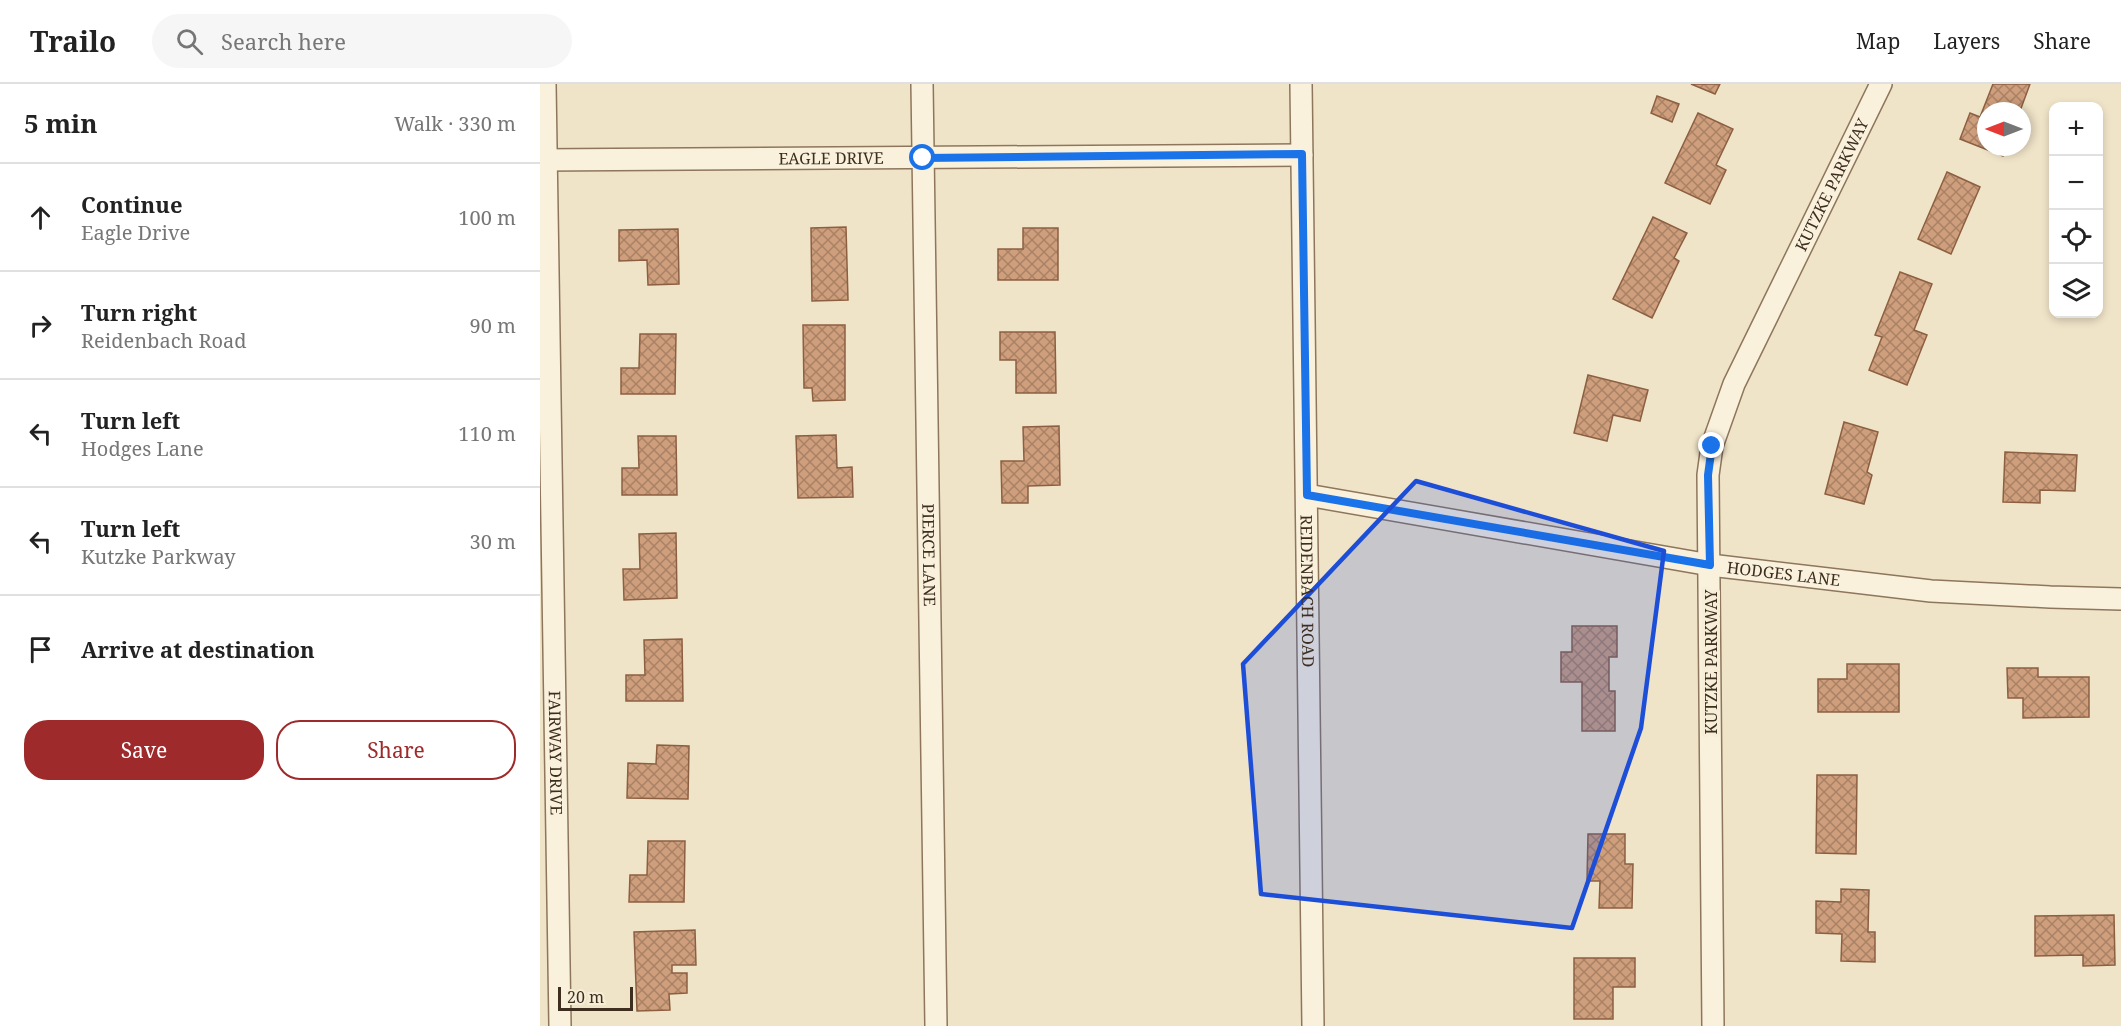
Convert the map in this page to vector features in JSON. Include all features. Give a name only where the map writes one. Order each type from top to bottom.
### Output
[{"type":"street","name":"FAIRWAY DRIVE","points":[[545,84],[543,159],[560,1026]]},
{"type":"street","name":"PIERCE LANE","points":[[922,84],[936,1026]]},
{"type":"street","name":"REIDENBACH ROAD","points":[[1301,84],[1313,1026]]},
{"type":"street","name":"KUTZKE PARKWAY","points":[[1713,1026],[1708,475],[1712,446],[1734,384],[1881,84]]},
{"type":"street","name":"EAGLE DRIVE","points":[[543,159],[1302,154]]},
{"type":"street","name":"HODGES LANE","points":[[1307,495],[1710,565],[1931,591],[2121,599]]},
{"type":"highlighted area","points":[[1416,481],[1664,551],[1641,728],[1572,928],[1261,894],[1243,664]]},
{"type":"building","points":[[1691,84],[1720,84],[1715,94]]},
{"type":"building","points":[[1993,84],[2030,84],[2023,102],[1986,102]]},
{"type":"building","points":[[1657,96],[1679,104],[1672,122],[1651,113]]},
{"type":"building","points":[[1698,113],[1733,129],[1716,165],[1726,170],[1710,204],[1665,183]]},
{"type":"building","points":[[1970,113],[1977,116],[1977,146],[1960,139]]},
{"type":"building","points":[[1947,172],[1980,187],[1951,254],[1918,239]]},
{"type":"building","points":[[1653,217],[1687,233],[1674,258],[1679,261],[1652,318],[1613,299]]},
{"type":"building","points":[[846,227],[848,300],[812,301],[811,228]]},
{"type":"building","points":[[1023,228],[1058,228],[1058,280],[998,280],[998,249],[1023,249]]},
{"type":"building","points":[[678,229],[679,284],[648,285],[647,260],[619,261],[619,230]]},
{"type":"building","points":[[1900,272],[1932,284],[1914,330],[1927,335],[1907,385],[1869,370],[1882,337],[1875,335]]},
{"type":"building","points":[[803,325],[845,325],[845,400],[813,401],[812,388],[804,388]]},
{"type":"building","points":[[1000,332],[1055,332],[1056,393],[1016,393],[1016,360],[1000,360]]},
{"type":"building","points":[[640,334],[676,334],[675,394],[621,394],[621,368],[639,368]]},
{"type":"building","points":[[1588,375],[1648,390],[1640,421],[1613,415],[1607,441],[1574,433]]},
{"type":"building","points":[[1844,422],[1878,432],[1867,472],[1872,475],[1864,504],[1825,494]]},
{"type":"building","points":[[1059,426],[1060,485],[1028,486],[1028,503],[1002,503],[1001,461],[1024,461],[1023,427]]},
{"type":"building","points":[[836,435],[837,468],[852,467],[853,497],[798,498],[796,436]]},
{"type":"building","points":[[638,436],[676,436],[677,495],[622,495],[622,468],[639,468]]},
{"type":"building","points":[[2005,452],[2077,455],[2075,491],[2040,490],[2040,503],[2003,502]]},
{"type":"building","points":[[676,533],[677,598],[624,600],[623,569],[640,569],[639,534]]},
{"type":"building","points":[[1572,626],[1617,626],[1617,657],[1609,657],[1609,691],[1615,691],[1615,731],[1582,731],[1582,682],[1561,682],[1561,652],[1572,652]]},
{"type":"building","points":[[682,639],[683,701],[626,701],[626,675],[645,675],[644,640]]},
{"type":"building","points":[[1847,664],[1899,664],[1899,712],[1818,712],[1818,679],[1847,679]]},
{"type":"building","points":[[2007,668],[2038,668],[2038,677],[2089,677],[2089,717],[2023,718],[2023,698],[2008,698]]},
{"type":"building","points":[[657,745],[689,746],[688,799],[627,798],[628,763],[656,764]]},
{"type":"building","points":[[1817,775],[1857,775],[1856,854],[1816,853]]},
{"type":"building","points":[[1588,834],[1625,834],[1625,864],[1633,864],[1632,908],[1599,908],[1600,881],[1587,881]]},
{"type":"building","points":[[648,841],[685,841],[684,902],[629,902],[630,875],[647,875]]},
{"type":"building","points":[[1841,889],[1869,890],[1868,932],[1875,932],[1875,962],[1841,961],[1842,934],[1816,933],[1816,901],[1841,902]]},
{"type":"building","points":[[2114,915],[2115,965],[2083,966],[2083,955],[2035,956],[2035,916]]},
{"type":"building","points":[[695,930],[696,965],[672,965],[672,973],[687,973],[687,993],[669,994],[670,1010],[637,1011],[634,932]]},
{"type":"building","points":[[1574,958],[1635,958],[1635,987],[1613,987],[1613,1019],[1574,1019]]},
{"type":"route","points":[[923,158],[1302,154],[1307,495],[1710,565],[1708,475],[1712,446]]}]
